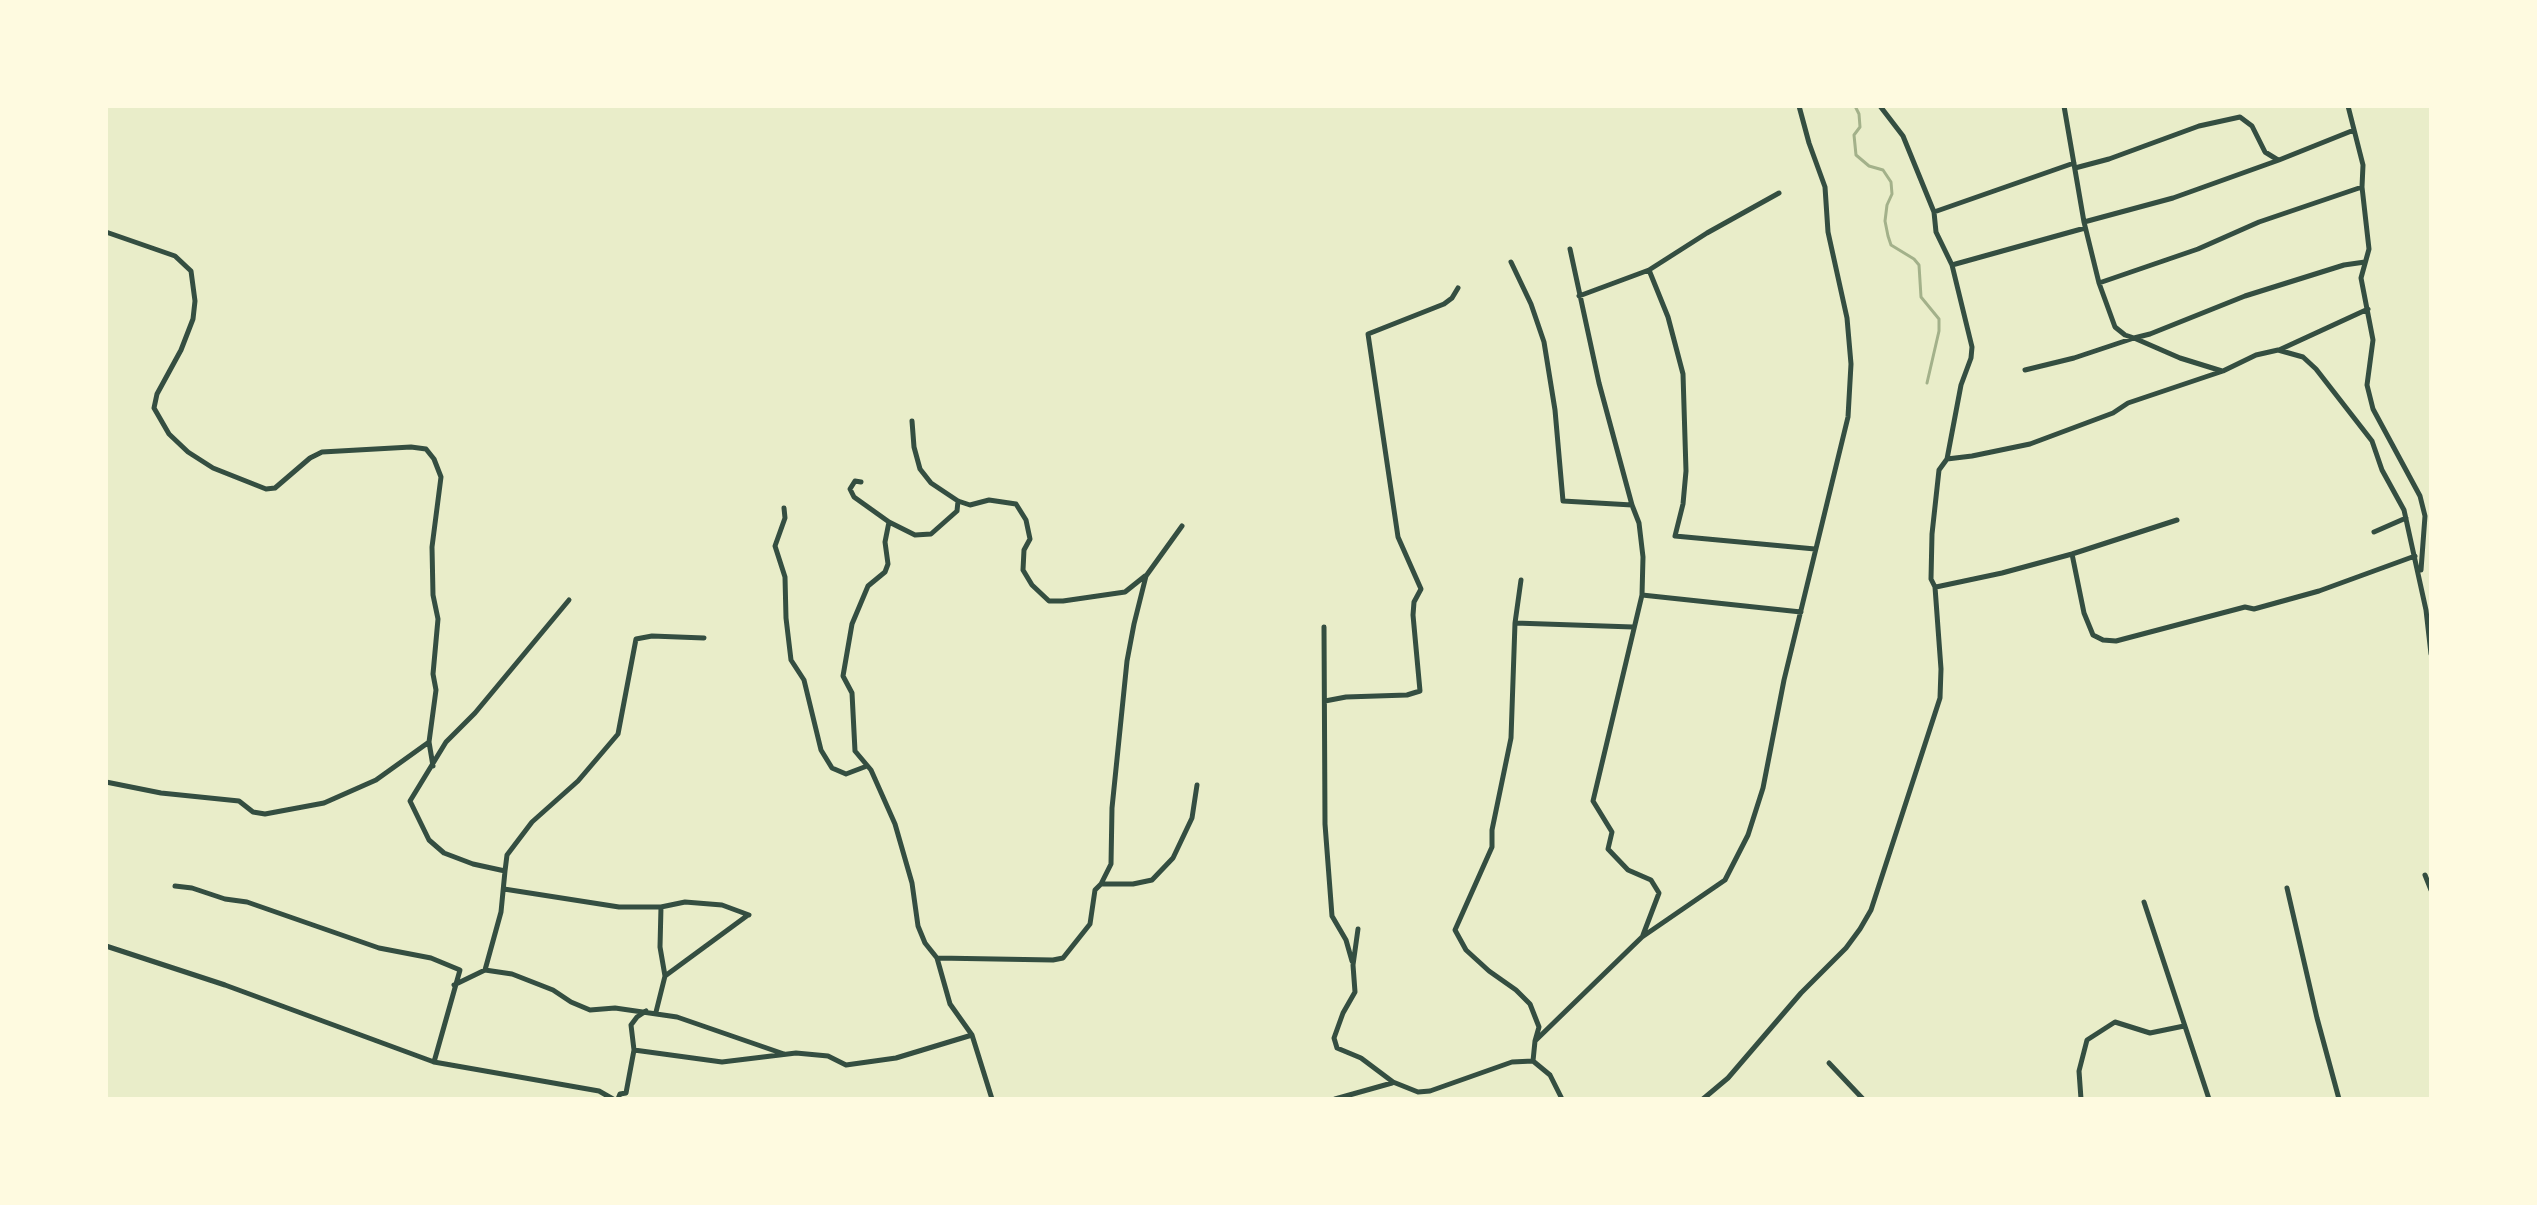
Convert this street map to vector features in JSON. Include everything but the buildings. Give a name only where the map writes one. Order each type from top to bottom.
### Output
[{"type":"street","points":[[1535,1041],[1642,937],[1725,880],[1744,844],[1763,788],[1784,680],[1848,417],[1851,364],[1847,318],[1828,232],[1825,187],[1799,106]]},
{"type":"street","points":[[1703,1099],[1728,1078],[1801,993],[1846,948],[1871,910],[1940,698],[1935,587],[1931,579],[1932,534],[1939,470],[1947,459],[1961,385],[1972,347],[1952,265],[1936,232],[1934,212],[1903,136],[1880,106]]},
{"type":"street","points":[[2064,106],[2084,225],[2099,283],[2115,327],[2180,358],[2223,371]]},
{"type":"street","points":[[2348,106],[2363,165],[2362,187],[2369,249],[2361,278],[2373,340],[2367,385],[2373,409],[2420,496],[2425,516],[2420,577]]},
{"type":"street","points":[[1934,212],[2075,165],[2109,159],[2199,126],[2240,117],[2252,126],[2265,152],[2279,160]]},
{"type":"street","points":[[1952,265],[2173,198],[2354,130]]},
{"type":"street","points":[[2099,283],[2198,249],[2259,222],[2362,187]]},
{"type":"street","points":[[1579,296],[1649,270],[1779,193]]},
{"type":"street","points":[[106,232],[175,256],[191,271],[195,301],[193,319],[181,350],[157,394],[154,408],[169,434],[188,452],[213,468],[266,489],[275,488],[310,458],[322,452],[411,447],[426,449],[434,459],[441,477],[432,547],[433,595],[438,619],[433,674],[436,690],[429,742],[433,766]]},
{"type":"street","points":[[1570,249],[1599,383],[1639,523],[1643,557],[1642,595],[1593,801],[1612,832],[1608,849],[1628,870],[1651,880],[1659,893],[1642,937]]},
{"type":"street","points":[[1511,262],[1531,304],[1544,342],[1555,410],[1563,501],[1632,505]]},
{"type":"street","points":[[2025,370],[2134,338],[2245,296],[2344,265],[2365,262]]},
{"type":"street","points":[[1649,270],[1668,317],[1683,374],[1686,471],[1683,504],[1675,536],[1815,549]]},
{"type":"street","points":[[1325,701],[1346,697],[1407,695],[1420,691],[1413,615],[1414,602],[1421,589],[1398,537],[1368,334],[1444,304],[1458,288]]},
{"type":"street","points":[[1947,459],[2030,444],[2113,413],[2128,403],[2223,371],[2256,355],[2278,350],[2368,309]]},
{"type":"street","points":[[2278,350],[2303,357],[2316,369],[2372,441],[2382,470],[2406,518],[2420,577],[2431,654]]},
{"type":"street","points":[[912,421],[920,469],[931,483],[958,501],[970,505],[999,500],[1016,504],[1026,520],[1030,539],[1024,550],[1023,570],[1032,585],[1049,601],[1125,592],[1146,576],[1182,526]]},
{"type":"street","points":[[861,482],[855,481],[850,489],[854,497],[889,522],[915,535],[931,534],[957,511],[958,501]]},
{"type":"street","points":[[784,508],[785,518],[775,546],[785,577],[791,660],[804,680],[821,750],[832,768],[846,774],[867,766]]},
{"type":"street","points":[[2374,532],[2406,518]]},
{"type":"street","points":[[1935,587],[2072,554],[2177,520]]},
{"type":"street","points":[[889,522],[885,542],[888,564],[885,572],[868,586],[860,601],[852,624],[843,676],[852,693],[855,751],[867,766],[895,824],[912,883],[918,926],[925,943],[937,958],[950,1004],[972,1035],[992,1099]]},
{"type":"street","points":[[2072,554],[2084,613],[2093,635],[2116,641],[2319,591],[2415,556]]},
{"type":"street","points":[[937,958],[1063,958],[1090,924],[1095,890],[1111,864],[1112,808],[1127,661],[1146,576]]},
{"type":"street","points":[[1521,580],[1515,623],[1511,738],[1492,830],[1492,847],[1455,930],[1466,950],[1530,1004],[1539,1027],[1533,1061]]},
{"type":"street","points":[[1642,595],[1801,612]]},
{"type":"street","points":[[505,871],[444,853],[429,840],[410,801],[455,731],[475,713],[569,600]]},
{"type":"street","points":[[1515,623],[1633,627]]},
{"type":"street","points":[[1324,627],[1325,824],[1332,916],[1346,940],[1353,965],[1355,992],[1334,1038],[1337,1048],[1361,1058],[1393,1082],[1418,1092],[1430,1091],[1512,1062],[1533,1061],[1550,1075],[1562,1099]]},
{"type":"street","points":[[485,970],[501,912],[507,855],[532,822],[578,781],[618,734],[636,639],[652,636],[704,638]]},
{"type":"street","points":[[106,782],[161,793],[239,801],[253,812],[265,814],[324,803],[376,780],[429,742]]},
{"type":"street","points":[[1101,884],[1133,884],[1152,880],[1173,858],[1192,818],[1197,785]]},
{"type":"street","points":[[2425,875],[2431,890]]},
{"type":"street","points":[[175,886],[247,902],[379,948],[452,965],[460,970],[434,1062]]},
{"type":"street","points":[[2287,888],[2339,1099]]},
{"type":"street","points":[[504,889],[619,907],[661,907],[685,902],[722,905],[749,915],[665,976]]},
{"type":"street","points":[[2144,902],[2209,1099]]},
{"type":"street","points":[[656,1013],[665,976],[660,947],[661,907]]},
{"type":"street","points":[[1353,965],[1358,929]]},
{"type":"street","points":[[106,946],[225,985],[434,1062],[599,1091],[616,1099],[626,1093],[634,1050],[631,1025],[646,1011]]},
{"type":"street","points":[[454,985],[485,970],[512,974],[553,990],[590,1010],[615,1008],[656,1013],[720,1029],[785,1054]]},
{"type":"street","points":[[2081,1099],[2079,1071],[2087,1040],[2115,1022],[2150,1033],[2184,1026]]},
{"type":"street","points":[[634,1050],[722,1062],[785,1054],[828,1056],[846,1065],[896,1058],[972,1035]]},
{"type":"street","points":[[1829,1063],[1863,1099]]},
{"type":"street","points":[[1335,1099],[1393,1082]]},
{"type":"waterway","points":[[1855,106],[1860,127],[1854,135],[1856,155],[1869,166],[1883,170],[1891,182],[1892,194],[1885,221],[1891,245],[1919,265],[1921,297],[1939,319],[1927,383]]}]
